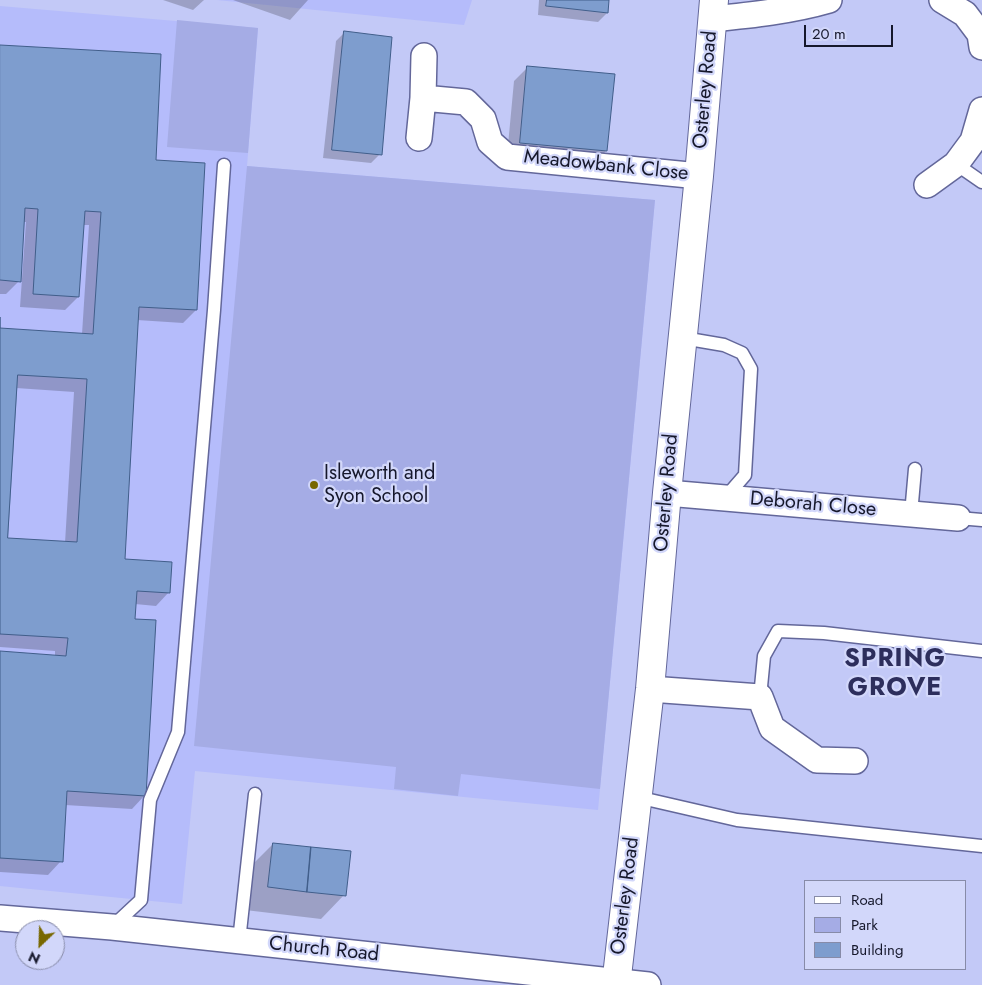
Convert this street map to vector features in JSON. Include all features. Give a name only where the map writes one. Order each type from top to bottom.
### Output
[{"type":"street","points":[[942,0],[965,14],[980,34],[982,47]]},
{"type":"street","points":[[713,9],[777,12],[820,1]]},
{"type":"street","name":"Osterley Road","points":[[616,984],[650,689],[713,9]]},
{"type":"street","points":[[419,138],[423,98],[424,56]]},
{"type":"street","name":"Meadowbank Close","points":[[423,98],[466,102],[483,119],[490,142],[507,157],[699,176]]},
{"type":"street","points":[[927,185],[956,164],[973,141],[982,110]]},
{"type":"street","name":"Deborah Close","points":[[667,493],[970,519]]},
{"type":"street","points":[[650,689],[760,697],[772,728],[817,760],[855,761]]},
{"type":"street","name":"Church Road","points":[[0,918],[112,927],[616,984],[648,985]]},
{"type":"lane","points":[[956,164],[982,182]]},
{"type":"lane","points":[[112,927],[142,900],[150,800],[178,732],[214,310],[224,165]]},
{"type":"lane","points":[[683,338],[724,345],[742,353],[751,369],[745,475],[724,498]]},
{"type":"lane","points":[[911,514],[914,469]]},
{"type":"lane","points":[[760,697],[764,656],[778,631],[824,633],[982,651]]},
{"type":"lane","points":[[239,941],[255,794]]},
{"type":"lane","points":[[638,797],[737,820],[982,846]]},
{"type":"shaded area","points":[[217,0],[472,0],[464,25]]},
{"type":"shaded area","name":"Isleworth and Syon School","points":[[0,6],[258,28],[247,166],[655,200],[598,810],[195,771],[182,904],[0,886]]},
{"type":"green space","points":[[177,20],[258,28],[248,153],[167,147]]},
{"type":"green space","points":[[247,166],[655,200],[600,789],[461,774],[458,796],[394,789],[396,767],[194,746]]},
{"type":"building","points":[[547,0],[609,0],[608,13],[546,6]]},
{"type":"building","points":[[344,31],[392,37],[382,155],[332,150]]},
{"type":"building","points":[[0,45],[161,54],[156,160],[205,163],[197,310],[139,307],[125,559],[172,562],[170,593],[137,591],[135,619],[156,620],[146,796],[67,791],[63,862],[0,858],[0,651],[66,656],[68,638],[0,634],[0,328],[93,334],[101,212],[85,211],[79,297],[33,294],[38,209],[25,208],[21,282],[0,280]],"holes":[[[18,375],[87,379],[77,542],[8,538]]]},
{"type":"building","points":[[527,66],[615,74],[607,151],[520,143]]},
{"type":"building","points":[[273,843],[311,847],[307,892],[268,887]]},
{"type":"building","points":[[311,847],[351,851],[346,896],[307,892]]},
{"type":"place","name":"Isleworth and Syon School","points":[[314,485]]},
{"type":"district","name":"SPRING GROVE","points":[[895,674]]}]
